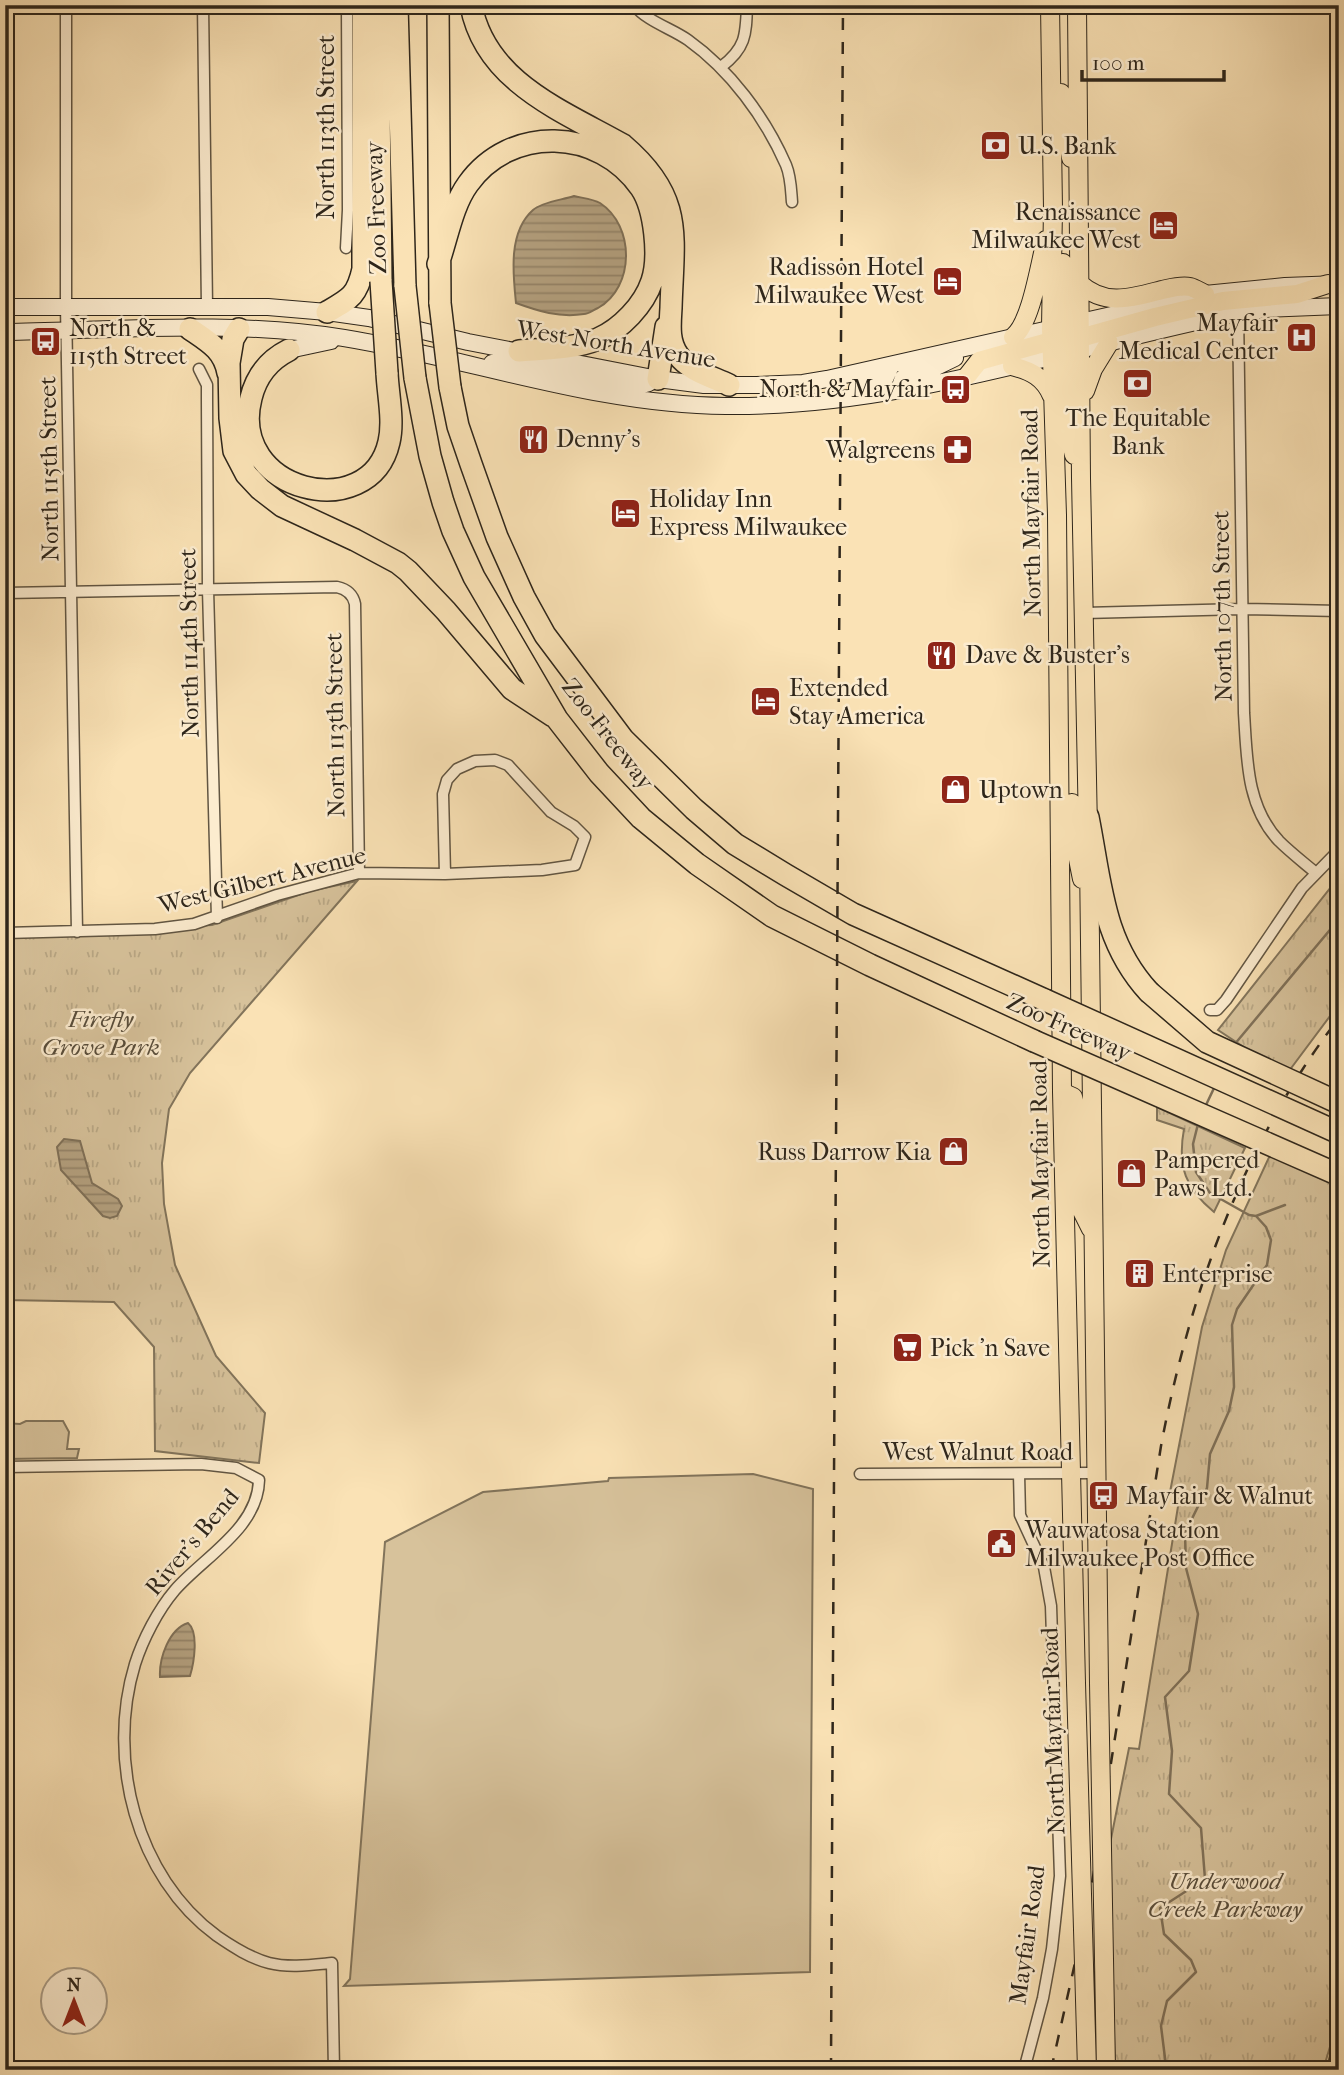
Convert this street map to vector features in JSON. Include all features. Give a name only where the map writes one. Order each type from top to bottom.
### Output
[{"type":"highway","points":[[327,312],[354,295],[363,269],[363,5]]},
{"type":"highway","points":[[289,350],[263,370],[254,385],[247,411],[253,443],[264,463],[281,479],[307,489],[334,489],[360,482],[375,470],[389,441],[381,281],[378,5]]},
{"type":"highway","name":"Zoo Freeway","points":[[397,5],[405,286],[415,378],[430,456],[453,531],[474,578],[557,719],[599,773],[641,818],[697,864],[772,915],[870,965],[1034,1041],[1339,1175]]},
{"type":"highway","name":"Zoo Freeway","points":[[438,5],[438,264],[450,387],[458,426],[497,537],[524,597],[545,635],[623,739],[736,844],[853,914],[1339,1133]]},
{"type":"highway","points":[[471,5],[478,33],[498,63],[513,79],[538,99],[623,145],[635,155],[662,191],[673,223],[675,245],[671,339],[677,355],[692,368],[729,385]]},
{"type":"highway","points":[[438,264],[456,208],[468,184],[488,163],[508,150],[537,141],[576,143],[600,152],[634,180],[646,197],[655,245],[652,281],[643,298],[618,327],[599,338],[567,347],[519,351]]},
{"type":"highway","points":[[658,379],[671,298]]},
{"type":"highway","points":[[190,329],[221,353],[228,376]]},
{"type":"highway","points":[[239,329],[233,339],[228,376],[230,431],[234,451],[246,474],[260,489],[288,509],[398,563],[438,602],[512,689],[557,719]]},
{"type":"highway","points":[[1088,817],[1107,919],[1122,956],[1135,977],[1207,1042],[1339,1103]]},
{"type":"main road","name":"North Mayfair Road","points":[[1050,5],[1053,209],[1066,339],[1080,404],[1106,2070]]},
{"type":"main road","points":[[1061,5],[1061,94],[1066,136],[1079,192]]},
{"type":"main road","name":"North Mayfair Road","points":[[1077,5],[1079,283],[1053,398],[1059,692],[1062,1092],[1087,2070]]},
{"type":"main road","points":[[1013,337],[1019,333],[1026,318],[1053,209]]},
{"type":"main road","points":[[1079,283],[1096,296],[1109,299],[1131,298],[1178,287],[1190,287],[1205,294]]},
{"type":"main road","name":"West North Avenue","points":[[5,332],[239,329],[311,333],[346,338],[613,396],[654,402],[728,406],[849,398],[899,389],[1012,366],[1066,339],[1205,294],[1333,284]]},
{"type":"main road","points":[[968,375],[979,361],[1191,307],[1297,294],[1333,284]]},
{"type":"main road","name":"West North Avenue","points":[[5,307],[276,308],[327,312],[369,318],[468,342],[658,379],[729,385],[803,383],[891,366],[1013,337],[1109,343],[1238,313],[1276,308],[1339,306]]},
{"type":"main road","points":[[5,318],[30,307]]},
{"type":"main road","points":[[239,329],[250,317],[276,308]]},
{"type":"main road","points":[[289,350],[302,345],[346,338]]},
{"type":"main road","points":[[1066,339],[1068,433],[1081,478]]},
{"type":"main road","points":[[1080,404],[1093,369],[1109,343]]},
{"type":"main road","points":[[899,389],[903,378],[947,363],[968,349]]},
{"type":"main road","points":[[471,366],[498,362],[531,365],[622,385],[639,386],[658,379]]},
{"type":"main road","points":[[849,398],[859,387],[885,379],[891,366]]},
{"type":"main road","points":[[1012,366],[1027,370],[1043,379],[1053,398]]},
{"type":"main road","points":[[654,402],[658,379]]},
{"type":"main road","points":[[1059,692],[1069,701],[1072,819],[1077,858],[1090,913]]},
{"type":"main road","points":[[1062,1092],[1073,1097],[1076,1109],[1077,1201],[1093,1232]]},
{"type":"main road","points":[[1067,1278],[1080,1341],[1081,1457],[1086,1469],[1096,1473]]},
{"type":"main road","points":[[1070,1474],[1078,1479],[1082,1488],[1085,1604],[1099,1679]]},
{"type":"street","name":"North 115th Street","points":[[66,5],[66,306],[77,932]]},
{"type":"street","points":[[203,5],[208,307]]},
{"type":"street","name":"North 113th Street","points":[[346,248],[347,5]]},
{"type":"street","points":[[634,5],[653,20],[686,38],[721,67],[746,96],[787,167],[792,202]]},
{"type":"street","points":[[721,67],[737,52],[746,34],[747,5]]},
{"type":"street","name":"North 107th Street","points":[[1238,313],[1244,724],[1251,788],[1260,813],[1273,835],[1316,873]]},
{"type":"street","name":"North 114th Street","points":[[199,369],[204,377],[207,400],[208,589],[217,918]]},
{"type":"street","name":"North 113th Street","points":[[208,589],[337,587],[350,594],[355,604],[359,873]]},
{"type":"street","points":[[5,593],[208,589]]},
{"type":"street","points":[[1084,613],[1242,609],[1339,611]]},
{"type":"street","name":"West Gilbert Avenue","points":[[5,933],[155,929],[194,924],[276,895],[359,873],[445,874],[575,866],[584,837],[574,826],[551,812],[508,765],[495,760],[475,761],[457,769],[447,780],[443,794],[445,874]]},
{"type":"street","points":[[1210,1010],[1217,1010],[1226,1000],[1302,888],[1339,850]]},
{"type":"street","name":"River's Bend","points":[[5,1467],[201,1464],[236,1468],[259,1480],[257,1501],[251,1512],[174,1592],[144,1641],[135,1664],[125,1714],[127,1777],[136,1817],[149,1853],[168,1884],[196,1919],[230,1945],[260,1961],[294,1966],[332,1964],[334,2070]]},
{"type":"street","name":"West Walnut Road","points":[[860,1474],[1096,1473]]},
{"type":"street","name":"Mayfair Road","points":[[1019,1474],[1020,1515],[1044,1567],[1051,1606],[1060,1876],[1052,1950],[1043,1998],[1024,2070]]},
{"type":"street","points":[[1332,2070],[1339,2042]]},
{"type":"green space","points":[[1339,877],[1339,1004],[1286,1075],[1218,1030]]},
{"type":"green space","name":"Firefly Grove Park","points":[[357,881],[190,1073],[169,1109],[162,1163],[164,1204],[175,1265],[216,1356],[265,1413],[259,1463],[155,1451],[154,1347],[114,1302],[5,1300],[5,936],[212,925],[310,891]]},
{"type":"green space","points":[[1157,1107],[1245,1148],[1214,1212],[1190,1186],[1186,1176],[1182,1155],[1184,1129],[1157,1120]]},
{"type":"green space","name":"Underwood Creek Parkway","points":[[1271,1153],[1339,1181],[1339,2017],[1323,2070],[1115,2070],[1109,1849],[1129,1748],[1139,1749],[1180,1494],[1170,1492],[1202,1327],[1226,1250]]},
{"type":"green space","points":[[26,1421],[63,1421],[69,1432],[67,1449],[79,1449],[77,1458],[5,1459],[5,1423],[20,1424]]},
{"type":"green space","points":[[753,1474],[813,1489],[810,1972],[344,1986],[350,1979],[385,1542],[483,1492],[608,1481],[609,1478]]},
{"type":"shaded area","points":[[574,196],[600,203],[620,226],[626,256],[619,286],[610,298],[586,314],[557,314],[516,303],[514,254],[519,230],[533,210]]},
{"type":"shaded area","points":[[64,1139],[80,1141],[92,1183],[118,1199],[122,1206],[117,1216],[103,1216],[61,1170],[57,1147]]},
{"type":"shaded area","points":[[188,1623],[195,1640],[190,1676],[160,1677],[161,1661],[167,1645],[175,1631]]},
{"type":"waterway","points":[[1234,1045],[1339,919]]},
{"type":"waterway","points":[[1206,1105],[1215,1086]]},
{"type":"waterway","points":[[1170,2070],[1166,2066],[1161,2026],[1167,2001],[1196,1972],[1191,1960],[1164,1934],[1160,1908],[1205,1879],[1201,1828],[1169,1794],[1172,1751],[1165,1697],[1189,1671],[1198,1614],[1186,1568],[1185,1533],[1207,1488],[1210,1454],[1229,1411],[1234,1387],[1232,1325],[1237,1309],[1267,1265],[1271,1240],[1266,1227],[1256,1216],[1249,1215],[1210,1193],[1196,1172],[1193,1144],[1198,1124]]},
{"type":"waterway","points":[[1256,1216],[1285,1205]]},
{"type":"railway","points":[[831,2070],[843,5]]},
{"type":"railway","points":[[1051,2070],[1090,1896],[1161,1446],[1187,1333],[1225,1221],[1248,1167],[1305,1065],[1339,1018]]},
{"type":"place","name":"U.S. Bank","points":[[995,146]]},
{"type":"place","name":"Renaissance Milwaukee West","points":[[1164,226]]},
{"type":"place","name":"Radisson Hotel Milwaukee West","points":[[947,281]]},
{"type":"place","name":"Mayfair Medical Center","points":[[1301,337]]},
{"type":"place","name":"North & 115th Street","points":[[46,342]]},
{"type":"place","name":"The Equitable Bank","points":[[1138,384]]},
{"type":"place","name":"North & Mayfair","points":[[956,389]]},
{"type":"place","name":"Denny's","points":[[533,439]]},
{"type":"place","name":"Walgreens","points":[[958,450]]},
{"type":"place","name":"Holiday Inn Express Milwaukee","points":[[626,513]]},
{"type":"place","name":"Dave & Buster's","points":[[942,655]]},
{"type":"place","name":"Extended Stay America","points":[[766,702]]},
{"type":"place","name":"Uptown","points":[[956,790]]},
{"type":"place","name":"Russ Darrow Kia","points":[[954,1152]]},
{"type":"place","name":"Pampered Paws Ltd.","points":[[1131,1174]]},
{"type":"place","name":"Enterprise","points":[[1139,1274]]},
{"type":"place","name":"Pick 'n Save","points":[[907,1348]]},
{"type":"place","name":"Mayfair & Walnut","points":[[1103,1496]]},
{"type":"place","name":"Wauwatosa Station Milwaukee Post Office","points":[[1002,1544]]}]
